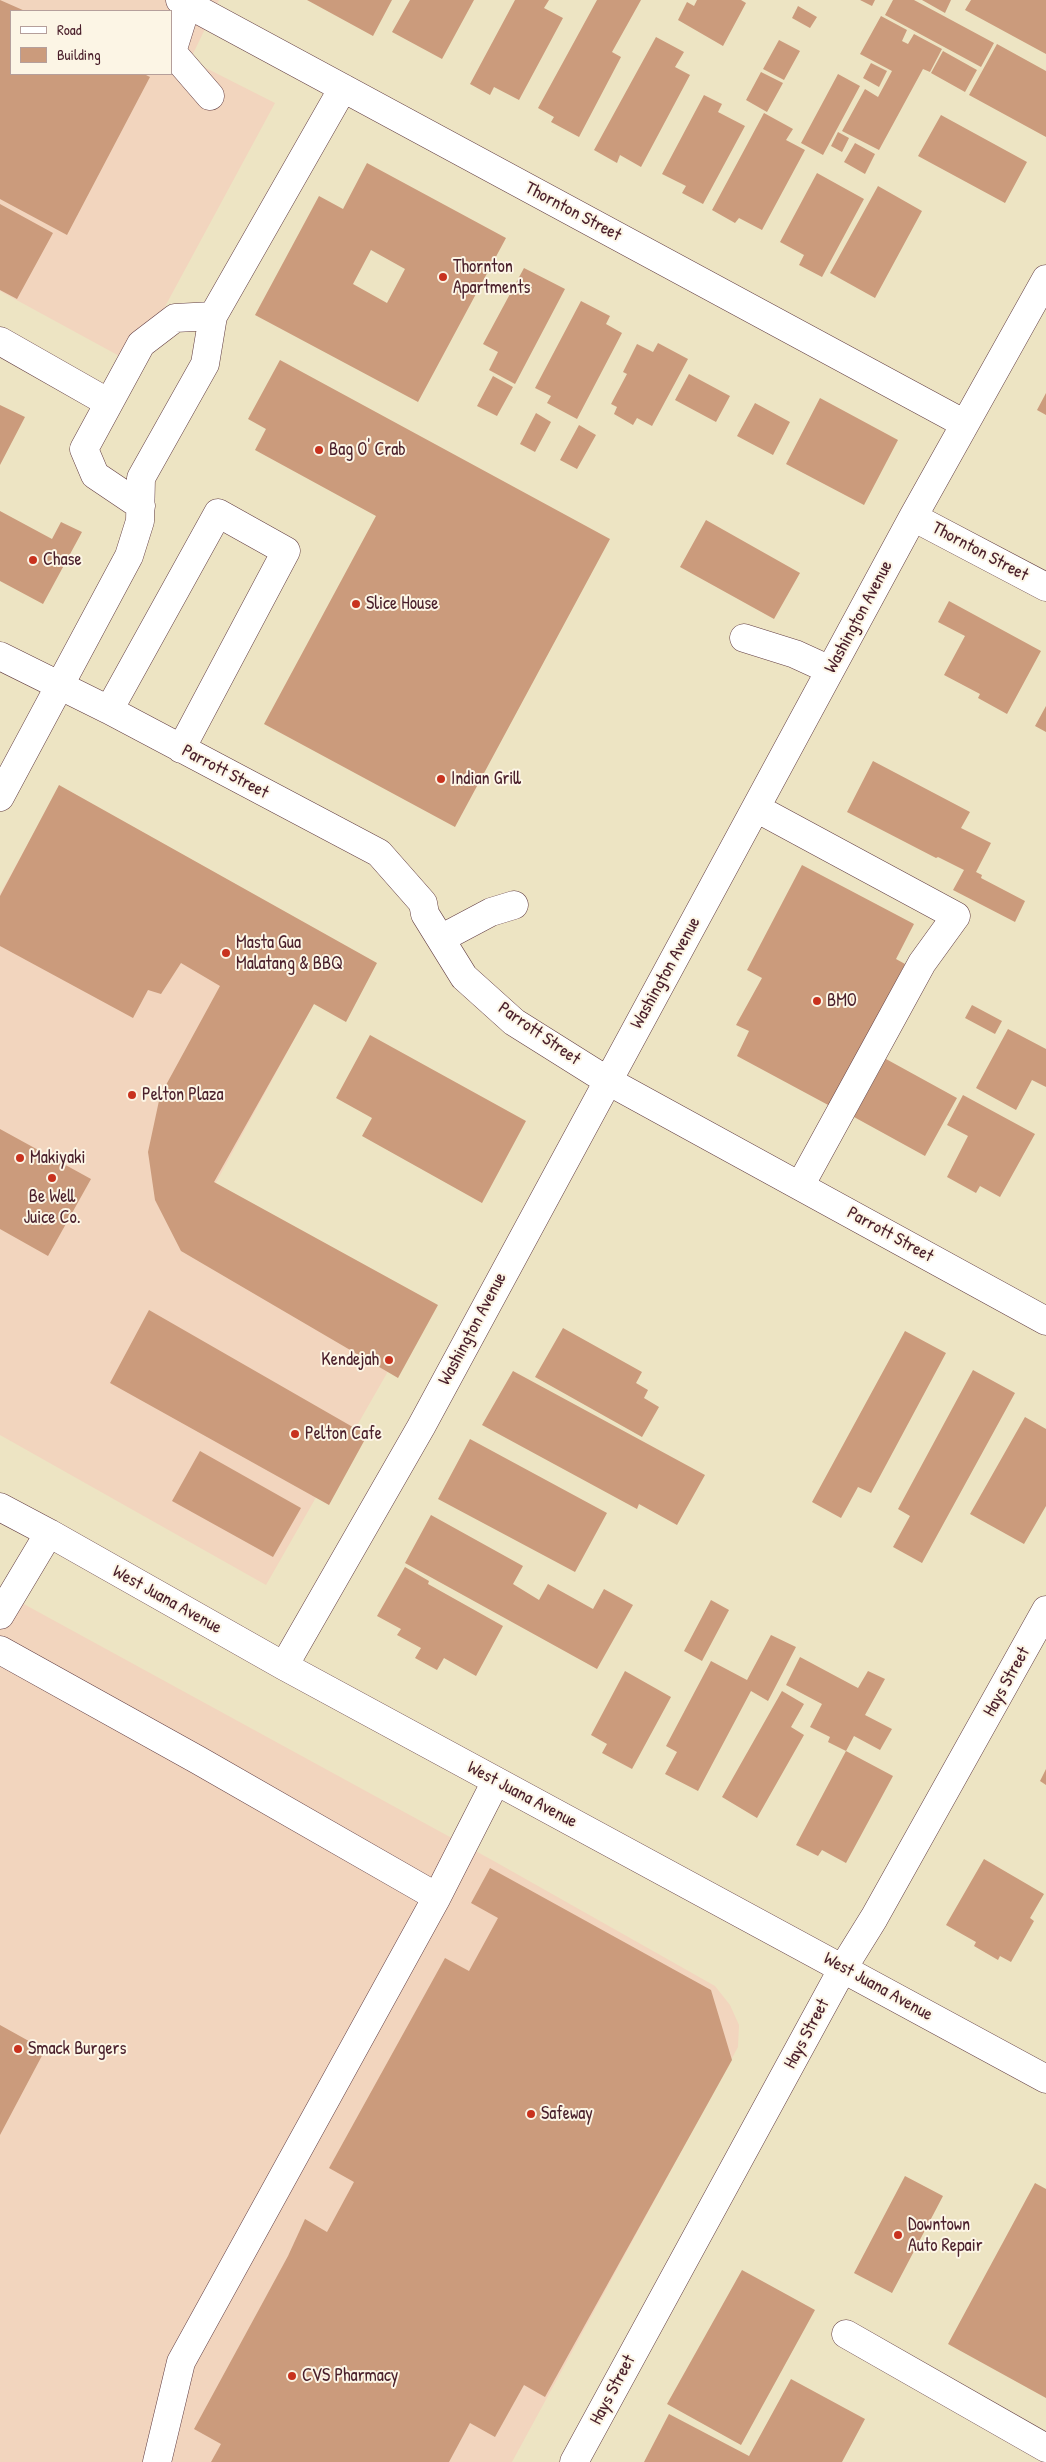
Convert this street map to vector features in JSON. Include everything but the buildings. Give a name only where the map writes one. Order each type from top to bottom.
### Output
[{"type":"street","name":"Thornton Street","points":[[183,2],[965,424]]},
{"type":"street","points":[[183,2],[172,52],[210,96]]},
{"type":"street","points":[[0,797],[129,556],[140,521],[142,478],[206,364],[213,316],[343,88]]},
{"type":"street","name":"Washington Avenue","points":[[284,1666],[420,1427],[913,517],[1046,279]]},
{"type":"street","points":[[141,506],[95,475],[84,449],[141,344],[175,318],[213,316]]},
{"type":"street","points":[[0,341],[109,402]]},
{"type":"street","points":[[109,710],[218,514],[286,552],[181,748]]},
{"type":"street","name":"Thornton Street","points":[[913,517],[1046,588]]},
{"type":"street","points":[[744,638],[794,654],[830,670]]},
{"type":"street","name":"Parrott Street","points":[[0,656],[109,710],[379,853],[423,903],[426,914],[464,977],[514,1022],[608,1081],[1046,1322]]},
{"type":"street","points":[[756,808],[956,916],[922,963],[800,1186]]},
{"type":"street","points":[[442,938],[491,912],[514,905]]},
{"type":"street","name":"West Juana Avenue","points":[[0,1507],[49,1532],[284,1666],[1046,2079]]},
{"type":"street","points":[[0,1615],[49,1532]]},
{"type":"street","name":"Hays Street","points":[[574,2462],[842,1968],[874,1918],[1046,1610]]},
{"type":"street","points":[[0,1650],[198,1760],[437,1897]]},
{"type":"street","points":[[157,2462],[181,2362],[437,1897],[496,1781]]},
{"type":"street","points":[[846,2334],[1046,2448]]},
{"type":"shaded area","points":[[0,0],[219,0],[190,60],[275,103],[134,364],[0,291]]},
{"type":"shaded area","name":"Pelton Plaza","points":[[60,786],[345,947],[214,1186],[427,1303],[266,1585],[0,1435],[0,894]]},
{"type":"shaded area","points":[[0,1591],[492,1860],[715,1986],[730,2005],[739,2025],[738,2047],[512,2462],[0,2462]]},
{"type":"place","name":"Thornton Apartments","points":[[443,277]]},
{"type":"place","name":"Bag O' Crab","points":[[319,450]]},
{"type":"place","name":"Chase","points":[[33,560]]},
{"type":"place","name":"Slice House","points":[[356,604]]},
{"type":"place","name":"Indian Grill","points":[[441,779]]},
{"type":"place","name":"Masta Gua Malatang & BBQ","points":[[226,953]]},
{"type":"place","name":"BMO","points":[[817,1001]]},
{"type":"place","name":"Pelton Plaza","points":[[132,1095]]},
{"type":"place","name":"Makiyaki","points":[[20,1158]]},
{"type":"place","name":"Be Well Juice Co.","points":[[52,1178]]},
{"type":"place","name":"Kendejah","points":[[389,1360]]},
{"type":"place","name":"Pelton Cafe","points":[[295,1434]]},
{"type":"place","name":"Smack Burgers","points":[[18,2049]]},
{"type":"place","name":"Safeway","points":[[531,2114]]},
{"type":"place","name":"Downtown Auto Repair","points":[[898,2235]]},
{"type":"place","name":"CVS Pharmacy","points":[[292,2376]]}]
